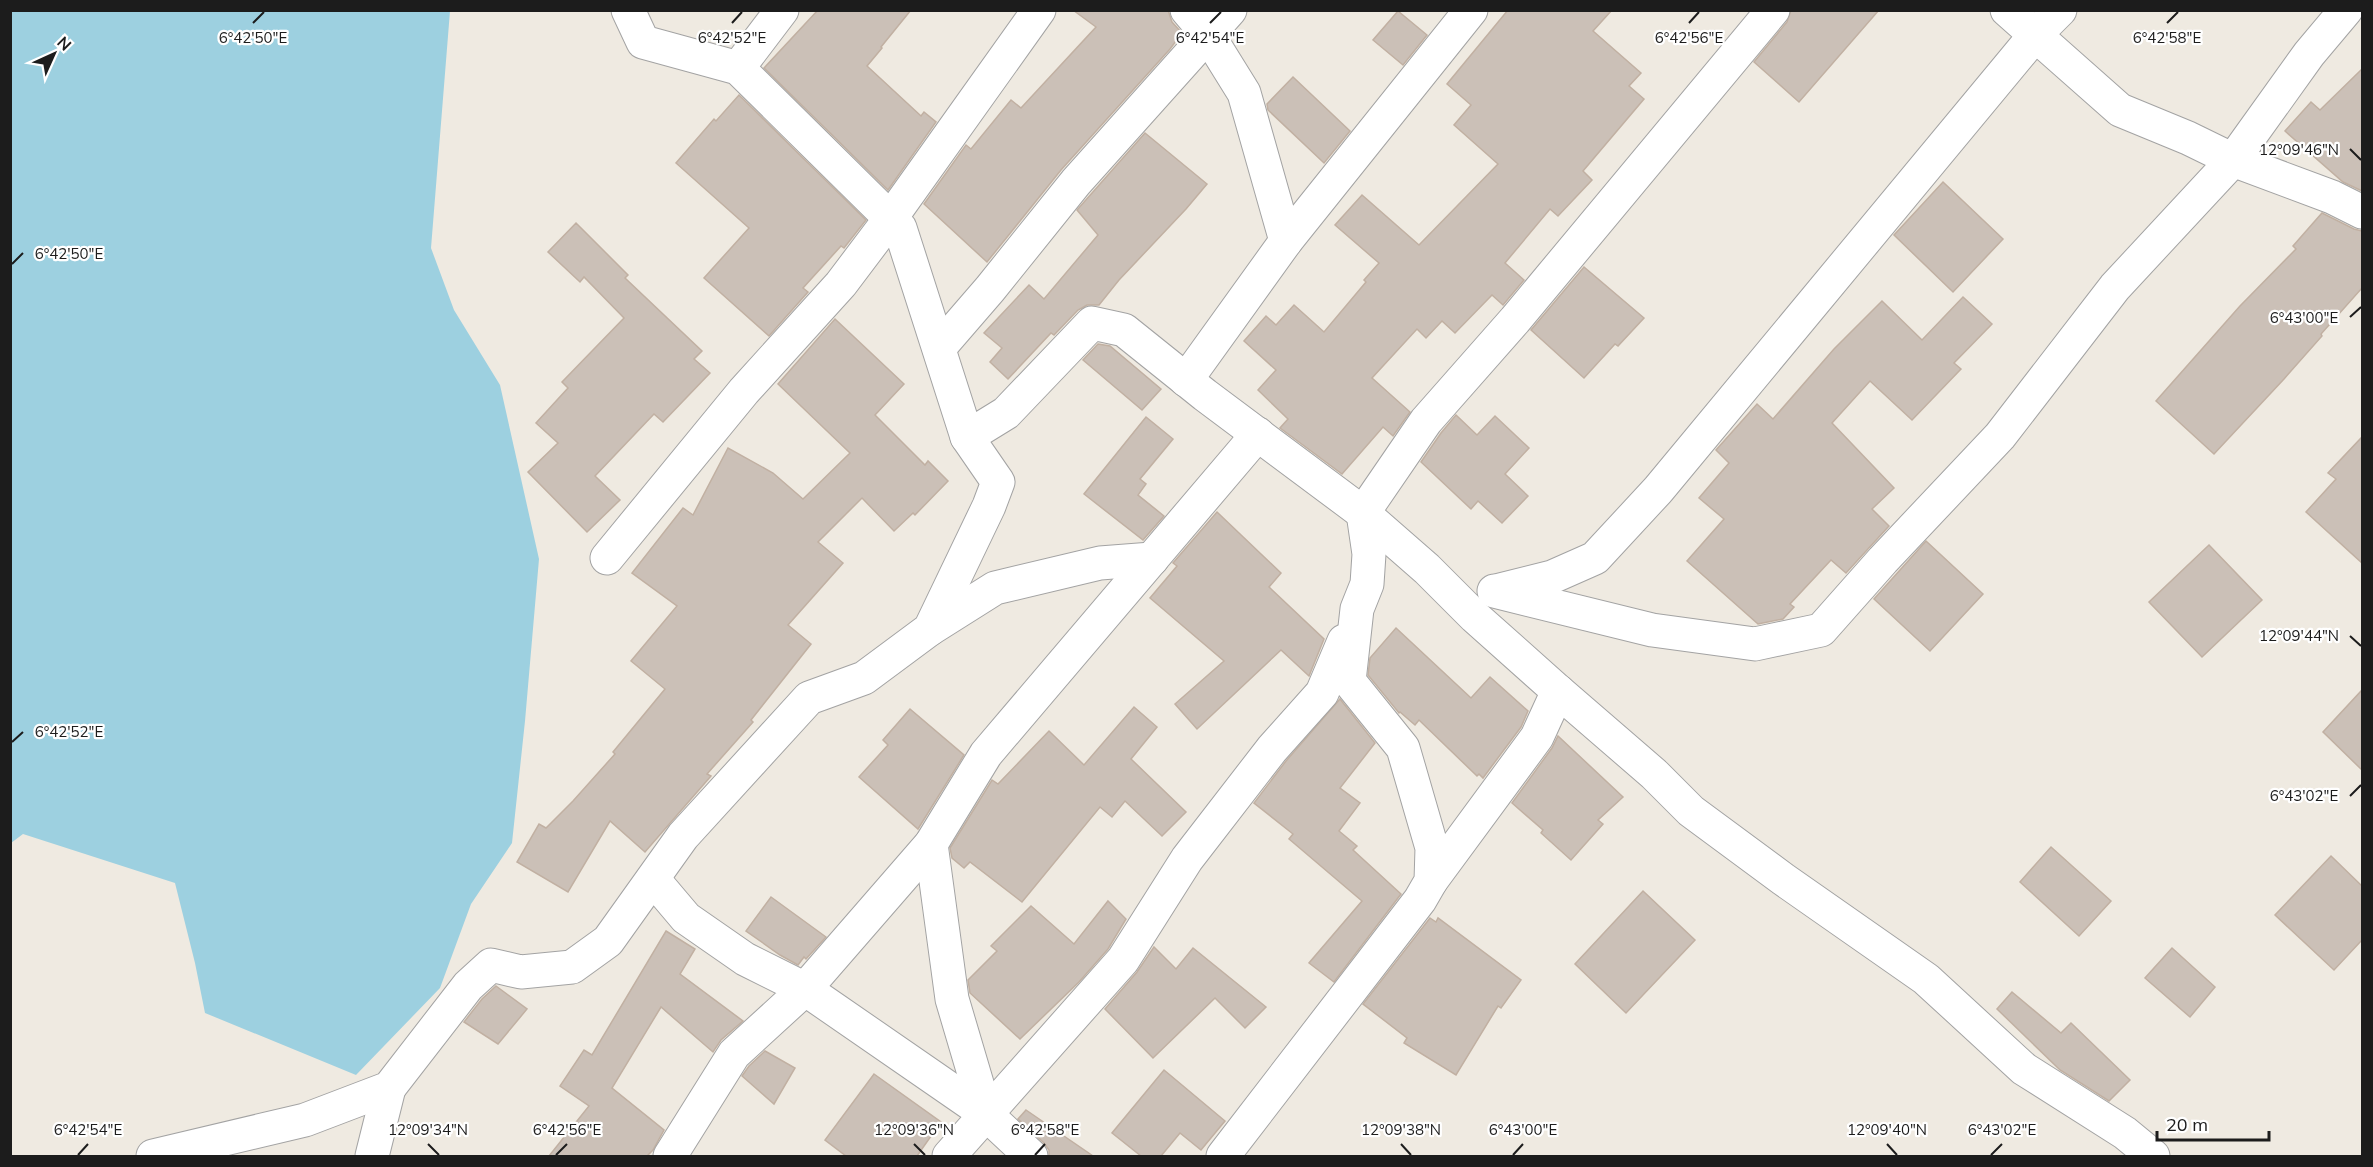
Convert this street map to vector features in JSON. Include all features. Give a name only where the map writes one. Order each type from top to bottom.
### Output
[{"type":"street","points":[[628,10],[643,42],[738,68],[900,228],[967,437],[998,482],[989,506],[930,629]]},
{"type":"street","points":[[738,68],[782,10]]},
{"type":"street","points":[[607,558],[744,391],[840,284],[890,219],[1039,10]]},
{"type":"street","points":[[1187,10],[1208,35],[1244,93],[1286,241]]},
{"type":"street","points":[[939,348],[1076,182],[1230,10]]},
{"type":"street","points":[[1186,380],[1286,241],[1471,10]]},
{"type":"street","points":[[950,1156],[1123,960],[1186,859],[1272,749],[1322,693],[1367,584],[1369,554],[1363,513],[1426,421],[1523,310],[1773,10]]},
{"type":"street","points":[[2007,10],[2120,110],[2188,138],[2233,160],[2332,197],[2362,212]]},
{"type":"street","points":[[1494,591],[1552,578],[1595,558],[1658,490],[2036,34],[2060,10]]},
{"type":"street","points":[[1427,568],[1494,591],[1652,630],[1755,644],[1821,630],[1883,560],[2000,436],[2115,287],[2233,160],[2309,54],[2346,10]]},
{"type":"street","points":[[967,437],[1006,413],[1092,323],[1124,330],[1186,380],[1363,513],[1427,568],[1474,617],[1654,774],[1691,811],[1783,879],[1926,978],[2024,1069],[2125,1133],[2153,1156]]},
{"type":"street","points":[[670,1156],[734,1054],[805,988],[931,844],[986,754],[1258,434]]},
{"type":"street","points":[[372,1156],[389,1088],[468,986],[491,965],[521,972],[572,967],[608,941],[683,836],[809,698],[864,678],[930,629],[995,588],[1100,563],[1152,559]]},
{"type":"street","points":[[1357,609],[1349,681],[1403,748],[1432,848],[1431,880]]},
{"type":"street","points":[[1223,1156],[1420,900],[1431,880],[1537,737],[1558,691]]},
{"type":"street","points":[[931,844],[952,999],[986,1114]]},
{"type":"street","points":[[653,879],[686,918],[745,960],[805,988],[986,1114],[1031,1156]]},
{"type":"street","points":[[153,1156],[306,1120],[389,1088]]},
{"type":"water","points":[[11,10],[450,11],[431,248],[454,310],[500,385],[539,559],[525,721],[512,843],[471,904],[440,988],[356,1075],[205,1013],[175,883],[23,834],[11,843]]},
{"type":"building","points":[[818,10],[911,10],[867,66],[921,116],[924,112],[936,122],[888,190],[764,68]]},
{"type":"building","points":[[1073,10],[1168,10],[1172,22],[1182,33],[1061,170],[987,262],[924,204],[966,145],[971,149],[1011,100],[1021,108],[1096,27]]},
{"type":"building","points":[[1508,10],[1612,10],[1593,31],[1641,73],[1629,86],[1644,99],[1583,171],[1592,180],[1558,216],[1550,209],[1505,263],[1524,280],[1503,305],[1492,295],[1455,333],[1442,321],[1426,338],[1417,329],[1372,378],[1410,412],[1393,436],[1383,427],[1342,474],[1280,428],[1288,419],[1258,390],[1276,370],[1244,341],[1266,316],[1276,325],[1294,305],[1324,332],[1366,282],[1364,280],[1379,263],[1335,225],[1362,195],[1419,245],[1498,164],[1454,125],[1471,105],[1447,84]]},
{"type":"building","points":[[1791,10],[1879,10],[1799,102],[1754,62],[1787,22]]},
{"type":"building","points":[[1398,11],[1427,35],[1403,65],[1373,40]]},
{"type":"building","points":[[2362,69],[2362,191],[2343,182],[2285,131],[2311,102],[2320,110]]},
{"type":"building","points":[[1293,77],[1350,131],[1324,163],[1268,110],[1267,104]]},
{"type":"building","points":[[739,95],[866,220],[844,248],[841,246],[803,288],[808,292],[769,336],[704,278],[749,228],[676,163],[714,119],[716,121]]},
{"type":"building","points":[[1145,133],[1207,184],[1099,305],[1087,305],[1078,310],[1054,335],[1051,333],[1008,379],[990,362],[1002,348],[984,333],[1029,285],[1044,299],[1098,235],[1077,210]]},
{"type":"building","points":[[1943,182],[2003,239],[1953,292],[1894,235]]},
{"type":"building","points":[[2322,213],[2362,231],[2362,288],[2284,379],[2214,454],[2156,401],[2240,306],[2296,249],[2293,246]]},
{"type":"building","points":[[576,223],[628,275],[625,278],[702,351],[694,359],[710,373],[663,422],[654,414],[595,476],[620,500],[587,532],[528,472],[558,443],[536,423],[568,388],[562,382],[624,318],[584,277],[580,282],[548,252]]},
{"type":"building","points":[[1584,267],[1644,318],[1618,346],[1615,344],[1584,378],[1531,330]]},
{"type":"building","points":[[1963,297],[1992,324],[1954,363],[1961,369],[1912,420],[1870,381],[1832,423],[1894,488],[1872,509],[1889,526],[1846,573],[1831,560],[1790,604],[1794,607],[1783,619],[1758,624],[1687,561],[1724,519],[1699,498],[1729,463],[1716,450],[1757,404],[1773,419],[1834,349],[1882,301],[1922,340]]},
{"type":"building","points":[[835,319],[904,384],[875,415],[925,465],[928,461],[948,481],[915,515],[913,513],[894,531],[862,498],[818,542],[843,563],[788,625],[811,644],[751,720],[753,722],[707,774],[711,776],[645,852],[610,821],[568,892],[517,862],[539,824],[546,828],[573,801],[615,754],[613,752],[665,689],[631,661],[677,606],[632,573],[683,508],[693,515],[728,448],[773,473],[803,499],[850,453],[778,384]]},
{"type":"building","points":[[1098,344],[1110,346],[1161,389],[1142,410],[1083,360]]},
{"type":"building","points":[[1456,415],[1477,435],[1495,416],[1529,448],[1505,474],[1528,496],[1502,523],[1478,501],[1471,509],[1421,462]]},
{"type":"building","points":[[1146,417],[1173,439],[1140,479],[1146,484],[1138,495],[1164,516],[1143,540],[1084,494]]},
{"type":"building","points":[[2362,437],[2362,563],[2306,512],[2336,479],[2328,473]]},
{"type":"building","points":[[1217,512],[1281,573],[1269,587],[1324,639],[1309,676],[1281,650],[1197,729],[1175,704],[1224,661],[1150,598],[1177,566],[1173,563]]},
{"type":"building","points":[[1926,541],[1983,594],[1930,651],[1874,599]]},
{"type":"building","points":[[2209,545],[2262,600],[2202,657],[2149,602]]},
{"type":"building","points":[[1396,628],[1471,698],[1490,677],[1528,711],[1521,727],[1483,778],[1479,774],[1477,776],[1419,720],[1415,725],[1399,713],[1368,675],[1370,658]]},
{"type":"building","points":[[2362,690],[2362,770],[2323,732]]},
{"type":"building","points":[[1340,699],[1375,743],[1340,788],[1360,803],[1339,831],[1357,846],[1353,850],[1401,894],[1334,982],[1309,963],[1362,901],[1289,839],[1293,834],[1254,803],[1286,761]]},
{"type":"building","points":[[1134,707],[1157,727],[1131,759],[1186,812],[1162,836],[1125,801],[1112,817],[1100,807],[1022,902],[970,862],[964,868],[952,858],[950,848],[992,780],[998,784],[1049,731],[1084,765]]},
{"type":"building","points":[[910,709],[964,755],[918,829],[859,777],[888,745],[883,740]]},
{"type":"building","points":[[1558,736],[1623,797],[1598,820],[1603,824],[1571,860],[1541,833],[1543,830],[1512,803],[1552,748]]},
{"type":"building","points":[[2051,847],[2111,901],[2079,936],[2020,882]]},
{"type":"building","points":[[2331,856],[2362,886],[2362,940],[2334,970],[2275,915]]},
{"type":"building","points":[[1643,891],[1695,940],[1626,1013],[1575,964]]},
{"type":"building","points":[[771,897],[826,937],[798,965],[746,931]]},
{"type":"building","points":[[1108,901],[1126,919],[1108,949],[1079,982],[1020,1039],[970,993],[968,980],[997,951],[991,946],[1031,906],[1074,944]]},
{"type":"building","points":[[1430,918],[1436,922],[1438,918],[1521,980],[1501,1008],[1498,1006],[1456,1075],[1404,1043],[1407,1038],[1363,1004]]},
{"type":"building","points":[[666,931],[695,949],[680,974],[743,1021],[721,1040],[713,1052],[661,1007],[612,1088],[664,1130],[653,1150],[647,1156],[549,1156],[589,1106],[560,1086],[584,1050],[592,1055]]},
{"type":"building","points":[[1154,947],[1176,969],[1193,948],[1266,1007],[1245,1028],[1215,998],[1153,1058],[1105,1009],[1137,972]]},
{"type":"building","points":[[2172,948],[2215,987],[2190,1017],[2145,978]]},
{"type":"building","points":[[496,986],[527,1009],[498,1044],[464,1022],[482,999]]},
{"type":"building","points":[[2012,992],[2061,1033],[2071,1023],[2130,1080],[2109,1101],[2060,1070],[1997,1009]]},
{"type":"building","points":[[765,1051],[795,1068],[774,1104],[742,1076]]},
{"type":"building","points":[[1164,1070],[1225,1121],[1201,1150],[1180,1133],[1161,1156],[1141,1156],[1112,1133]]},
{"type":"building","points":[[874,1074],[941,1122],[917,1156],[846,1156],[825,1140]]},
{"type":"building","points":[[1026,1110],[1093,1156],[1049,1156],[1049,1150],[1044,1143],[1018,1119]]}]
